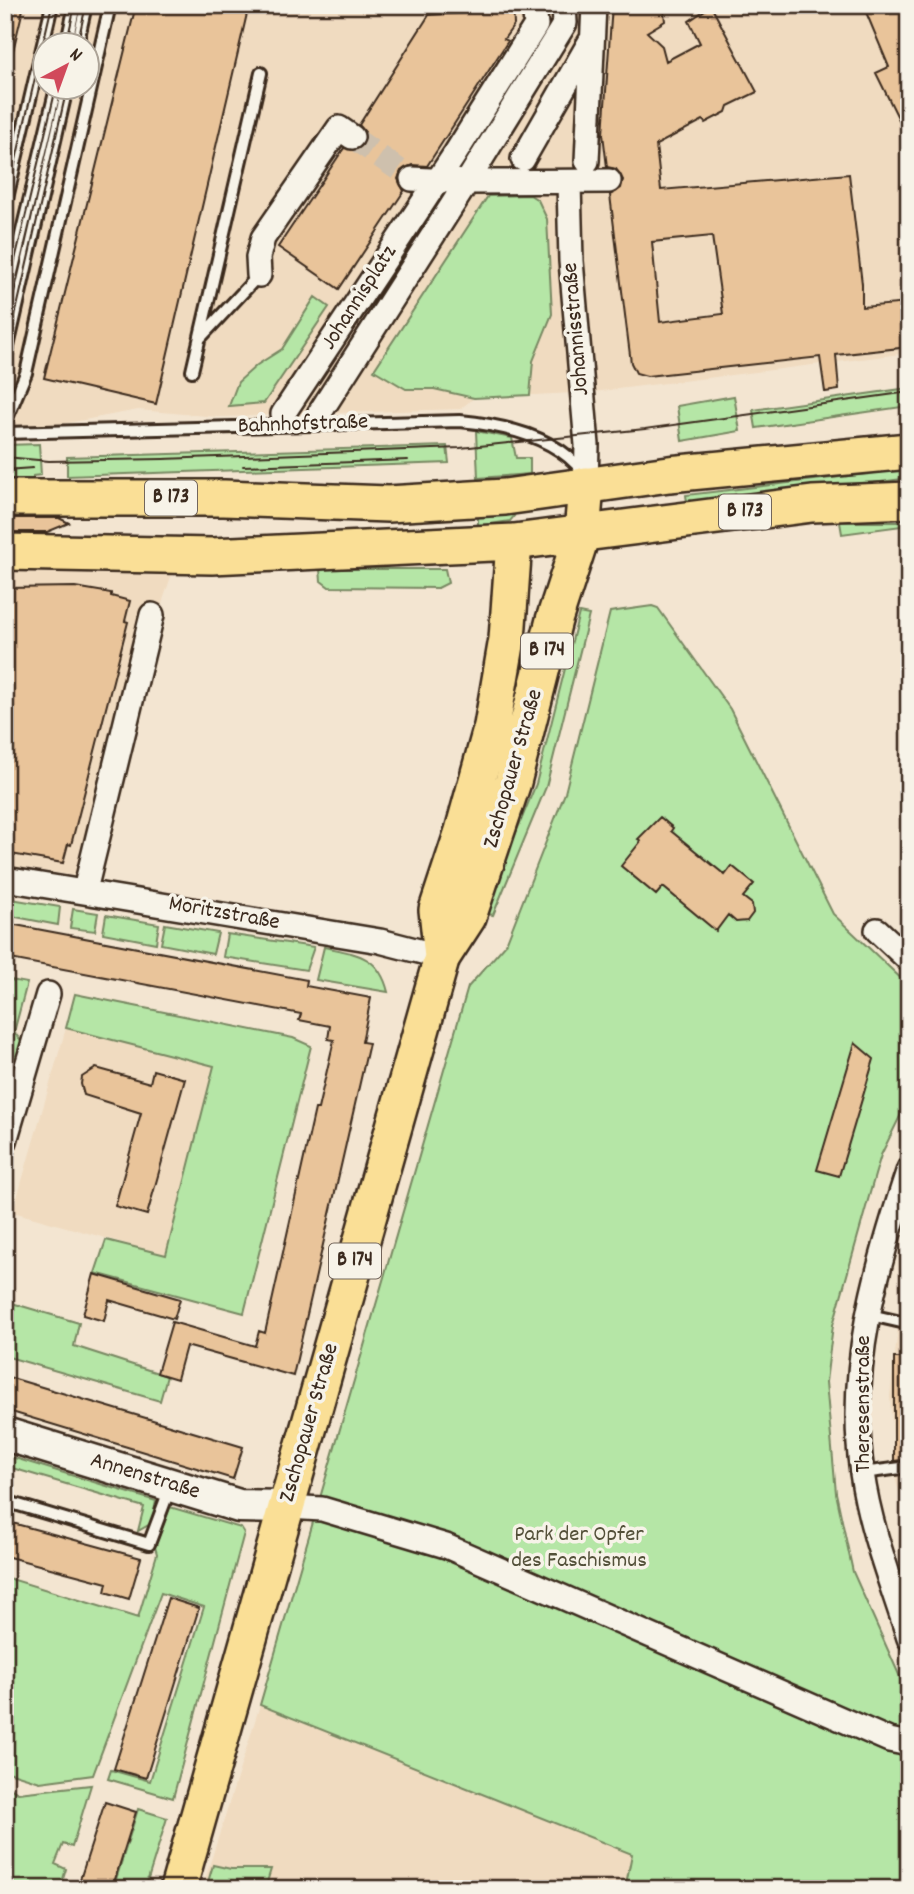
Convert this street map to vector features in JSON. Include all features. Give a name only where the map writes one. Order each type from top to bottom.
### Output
[{"type":"main road","name":"B 173","points":[[5,498],[224,498],[388,504],[505,497],[585,480],[909,450]]},
{"type":"main road","points":[[514,542],[551,513],[585,480]]},
{"type":"main road","name":"Zschopauer Straße","points":[[178,1889],[442,957],[468,917],[513,782],[554,620],[582,534],[585,480]]},
{"type":"main road","points":[[505,497],[551,513],[582,534]]},
{"type":"main road","name":"B 173","points":[[5,552],[212,556],[514,542],[812,504],[909,499]]},
{"type":"main road","name":"Zschopauer Straße","points":[[442,957],[437,909],[463,831],[492,726],[507,639],[514,542]]},
{"type":"street","name":"Johannisplatz","points":[[319,414],[467,183],[564,14]]},
{"type":"street","name":"Johannisplatz","points":[[283,414],[437,181],[535,15],[564,14],[593,22]]},
{"type":"street","points":[[523,159],[593,22]]},
{"type":"street","points":[[587,162],[593,22]]},
{"type":"street","points":[[259,275],[260,248],[270,228],[338,128],[352,137]]},
{"type":"street","points":[[412,178],[467,183],[608,181]]},
{"type":"street","name":"Johannisstraße","points":[[569,183],[572,261],[587,446],[585,480]]},
{"type":"street","points":[[85,890],[152,615]]},
{"type":"street","name":"Moritzstraße","points":[[5,879],[85,890],[380,941],[442,957]]},
{"type":"street","points":[[877,930],[909,960]]},
{"type":"street","points":[[5,1140],[48,994]]},
{"type":"street","name":"Theresenstraße","points":[[907,1624],[879,1549],[862,1473],[859,1404],[866,1314],[909,1169]]},
{"type":"street","name":"Annenstraße","points":[[5,1434],[239,1506],[287,1507]]},
{"type":"street","points":[[287,1507],[323,1508],[446,1546],[755,1684],[889,1740],[909,1744]]},
{"type":"lane","points":[[5,207],[52,5]]},
{"type":"lane","points":[[68,32],[75,5]]},
{"type":"lane","points":[[80,32],[86,5]]},
{"type":"lane","points":[[5,423],[26,373],[110,5]]},
{"type":"lane","points":[[192,371],[261,73]]},
{"type":"lane","points":[[5,302],[53,102]]},
{"type":"lane","points":[[5,360],[64,102]]},
{"type":"lane","points":[[200,338],[259,275]]},
{"type":"lane","name":"Bahnhofstraße","points":[[5,433],[460,421],[507,428],[540,440],[567,456],[585,480]]},
{"type":"lane","points":[[866,1314],[901,1322]]},
{"type":"lane","points":[[862,1473],[909,1467]]},
{"type":"lane","points":[[5,1501],[149,1544],[171,1485]]},
{"type":"shaded area","points":[[5,5],[909,5],[909,353],[593,392],[474,398],[460,409],[218,417],[138,410],[30,430],[5,427]]},
{"type":"shaded area","points":[[5,566],[174,568],[163,600],[95,879],[5,865]]},
{"type":"shaded area","points":[[66,1028],[214,1066],[166,1255],[13,1212]]},
{"type":"shaded area","points":[[901,1303],[909,1304],[909,1526],[896,1481],[890,1396]]},
{"type":"shaded area","points":[[260,1705],[633,1854],[625,1889],[202,1889]]},
{"type":"green space","points":[[530,195],[538,200],[547,219],[552,314],[533,361],[530,395],[474,398],[434,389],[406,389],[374,370],[488,196]]},
{"type":"green space","points":[[315,297],[329,307],[264,403],[229,406],[238,382],[257,365],[282,349]]},
{"type":"green space","points":[[909,388],[909,406],[756,428],[753,410]]},
{"type":"green space","points":[[734,396],[740,431],[682,441],[677,406]]},
{"type":"green space","points":[[476,431],[512,438],[516,458],[530,458],[530,474],[478,478]]},
{"type":"green space","points":[[39,444],[41,475],[33,476],[33,487],[5,480],[5,445]]},
{"type":"green space","points":[[447,446],[449,463],[67,476],[67,457]]},
{"type":"green space","points":[[909,469],[909,478],[688,509],[686,495]]},
{"type":"green space","points":[[478,511],[511,513],[514,516],[510,521],[478,526]]},
{"type":"green space","points":[[840,522],[901,522],[902,526],[842,534]]},
{"type":"green space","points":[[320,569],[445,569],[448,583],[438,588],[329,587],[321,581]]},
{"type":"green space","name":"Park der Opfer des Faschismus","points":[[652,606],[658,608],[730,709],[833,914],[909,986],[909,1098],[881,1155],[875,1175],[833,1325],[826,1382],[836,1493],[853,1572],[909,1697],[909,1848],[905,1864],[908,1889],[625,1889],[632,1854],[260,1705],[468,987],[506,944],[565,793],[610,612]]},
{"type":"green space","points":[[579,613],[589,615],[546,787],[493,915],[483,913],[536,784]]},
{"type":"green space","points":[[5,898],[60,907],[58,925],[5,915]]},
{"type":"green space","points":[[73,909],[98,913],[95,931],[70,928]]},
{"type":"green space","points":[[106,915],[159,924],[156,943],[103,933]]},
{"type":"green space","points":[[165,924],[218,933],[213,954],[161,944]]},
{"type":"green space","points":[[227,934],[314,947],[306,970],[223,957]]},
{"type":"green space","points":[[324,947],[365,958],[379,970],[388,992],[316,980]]},
{"type":"green space","points":[[5,979],[27,983],[14,1032],[22,1042],[13,1069],[5,1067]]},
{"type":"green space","points":[[75,994],[293,1038],[311,1046],[244,1313],[95,1273],[106,1240],[166,1255],[214,1066],[66,1028]]},
{"type":"green space","points":[[5,1301],[79,1323],[74,1346],[167,1376],[160,1401],[5,1356]]},
{"type":"green space","points":[[5,1455],[156,1501],[152,1523],[138,1531],[144,1507],[5,1466]]},
{"type":"green space","points":[[170,1507],[241,1528],[244,1533],[173,1798],[108,1779],[111,1770],[150,1781],[204,1607],[161,1593],[93,1775],[40,1782],[5,1771],[5,1577],[138,1618],[157,1554],[155,1547]]},
{"type":"green space","points":[[5,1785],[18,1793],[91,1785],[72,1847],[63,1844],[55,1864],[66,1869],[60,1889],[5,1889]]},
{"type":"green space","points":[[138,1809],[167,1818],[145,1889],[113,1889]]},
{"type":"green space","points":[[213,1865],[231,1869],[271,1869],[265,1889],[206,1889]]},
{"type":"building","points":[[5,5],[24,5],[12,55],[5,54]]},
{"type":"building","points":[[136,5],[249,5],[156,404],[44,378]]},
{"type":"building","points":[[461,5],[513,5],[514,25],[504,39],[508,41],[427,166],[412,165],[401,171],[398,179],[404,191],[339,289],[278,247],[344,148],[357,150],[364,144],[365,132],[359,125],[429,15],[462,13]]},
{"type":"building","points":[[612,5],[663,5],[665,21],[647,32],[662,46],[666,61],[700,43],[689,21],[711,6],[757,92],[728,106],[726,112],[705,123],[703,120],[656,145],[661,190],[849,174],[862,284],[862,307],[909,303],[909,347],[836,355],[839,390],[825,392],[820,357],[647,376],[636,373],[631,363],[610,195],[621,188],[623,180],[616,169],[607,167],[603,134]],"holes":[[[712,236],[723,314],[660,322],[652,242]]]},
{"type":"building","points":[[863,5],[909,5],[909,140],[876,73],[889,67]]},
{"type":"building","points":[[5,518],[59,518],[69,523],[47,532],[5,532]]},
{"type":"building","points":[[75,587],[111,593],[111,596],[130,601],[125,621],[128,622],[71,845],[68,844],[63,863],[5,853],[5,588]]},
{"type":"building","points":[[660,817],[673,828],[671,831],[725,875],[732,866],[754,884],[743,897],[752,904],[753,913],[747,921],[736,922],[728,915],[716,931],[663,887],[656,895],[621,866],[641,841],[638,839]]},
{"type":"building","points":[[5,923],[307,980],[306,986],[371,998],[362,1042],[369,1043],[293,1376],[186,1346],[177,1379],[157,1373],[172,1322],[255,1346],[259,1331],[265,1333],[315,1109],[318,1109],[334,1040],[328,1039],[330,1026],[299,1020],[301,1014],[5,958]]},
{"type":"building","points":[[855,1043],[874,1059],[839,1176],[817,1170]]},
{"type":"building","points":[[96,1068],[150,1083],[153,1070],[185,1079],[147,1215],[115,1206],[141,1113],[84,1095],[82,1077]]},
{"type":"building","points":[[94,1274],[180,1299],[174,1319],[109,1300],[104,1321],[83,1315]]},
{"type":"building","points":[[894,1358],[909,1358],[909,1459],[894,1461]]},
{"type":"building","points":[[5,1376],[243,1447],[233,1479],[5,1410]]},
{"type":"building","points":[[5,1521],[141,1558],[129,1599],[105,1592],[107,1583],[5,1556]]},
{"type":"building","points":[[168,1598],[199,1608],[146,1778],[114,1769]]},
{"type":"building","points":[[105,1802],[136,1812],[112,1889],[77,1889]]},
{"type":"tunnel","points":[[352,137],[412,179]]},
{"type":"tram line","points":[[5,207],[52,5]]},
{"type":"tram line","points":[[69,32],[75,5]]},
{"type":"tram line","points":[[80,32],[86,5]]},
{"type":"tram line","points":[[5,302],[53,102]]},
{"type":"tram line","points":[[5,360],[64,102]]},
{"type":"tram line","points":[[5,457],[49,461],[163,459],[460,448],[645,429],[909,392]]},
{"type":"tram line","points":[[243,466],[408,460]]},
{"type":"tram line","points":[[5,470],[33,468]]}]
